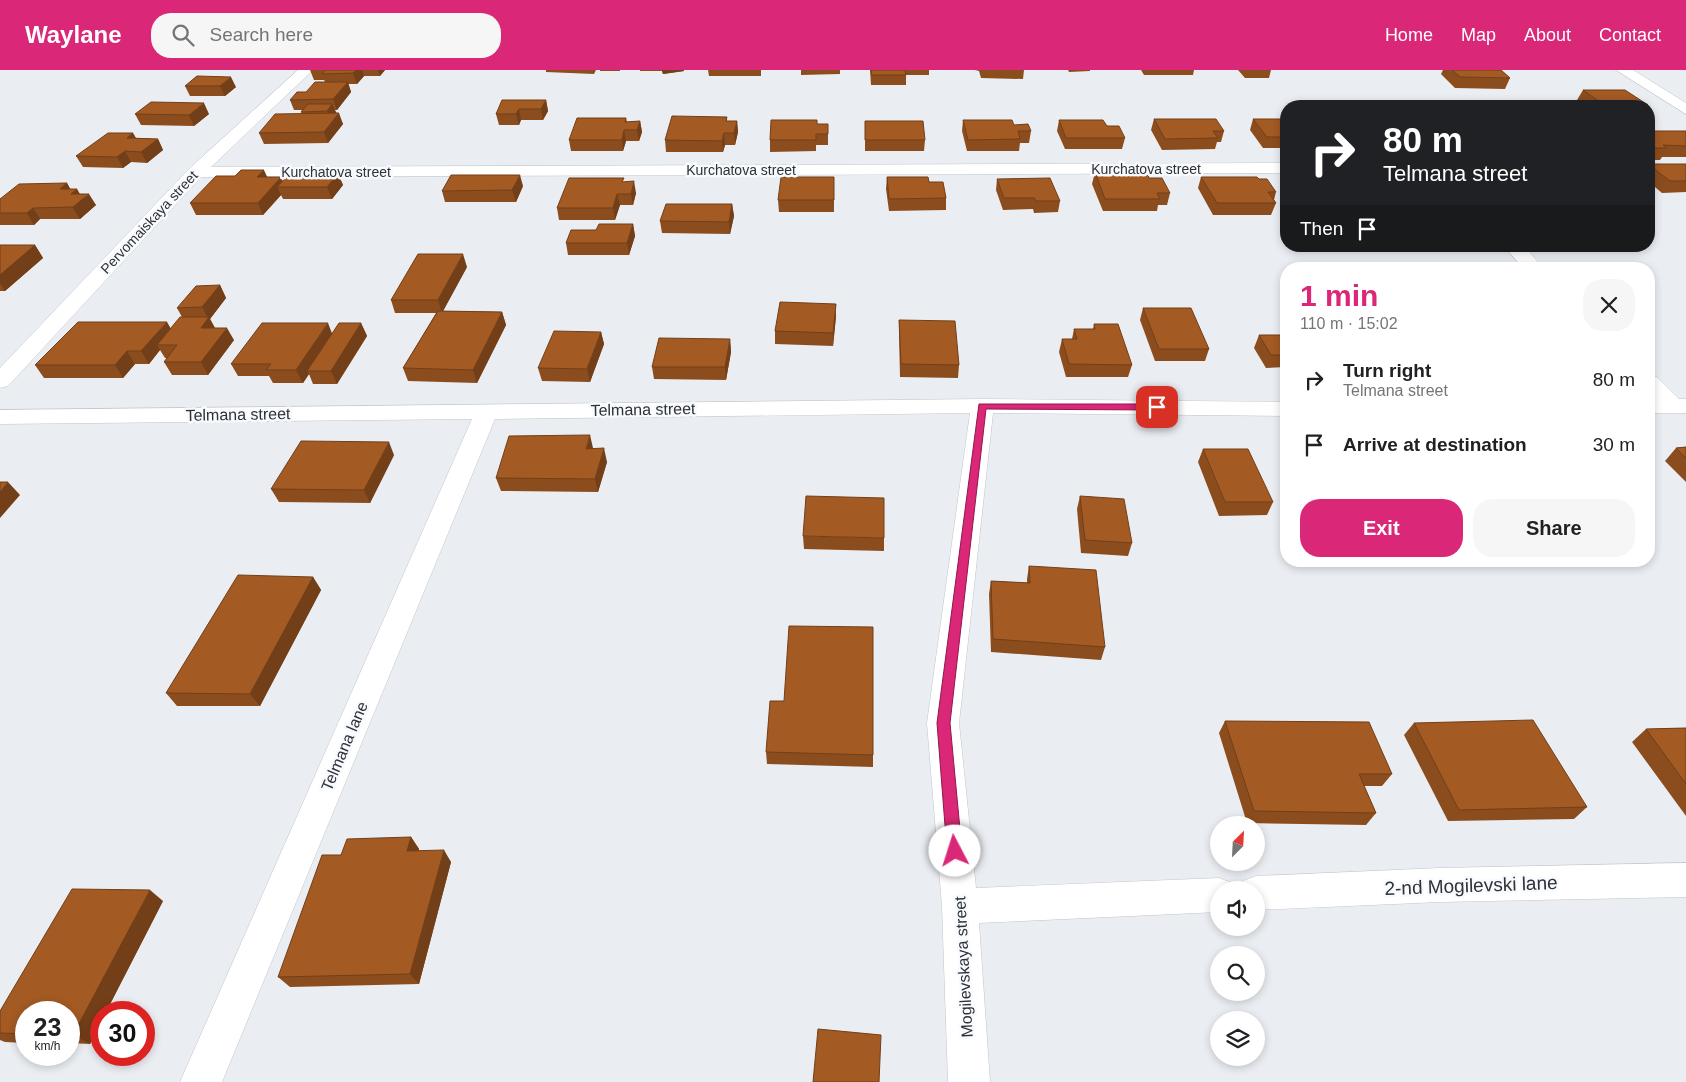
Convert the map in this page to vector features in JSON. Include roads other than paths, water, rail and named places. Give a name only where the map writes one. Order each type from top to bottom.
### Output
[{"type":"street","name":"Pervomaiskaya street","points":[[0,381],[196,172],[306,70]]},
{"type":"street","points":[[1622,70],[1686,110]]},
{"type":"street","name":"Kurchatova street","points":[[196,172],[1280,168]]},
{"type":"street","points":[[1518,252],[1528,262]]},
{"type":"street","points":[[1655,387],[1680,406]]},
{"type":"street","name":"Telmana street","points":[[0,417],[982,406],[1280,408]]},
{"type":"street","name":"Mogilevskaya street","points":[[969,1082],[960,906],[943,723],[982,406]]},
{"type":"street","points":[[1655,406],[1680,406]]},
{"type":"street","name":"Telmana lane","points":[[201,1082],[487,411]]},
{"type":"street","name":"2-nd Mogilevski lane","points":[[1265,893],[1440,885],[1686,880]]},
{"type":"street","points":[[960,906],[1210,895]]}]
